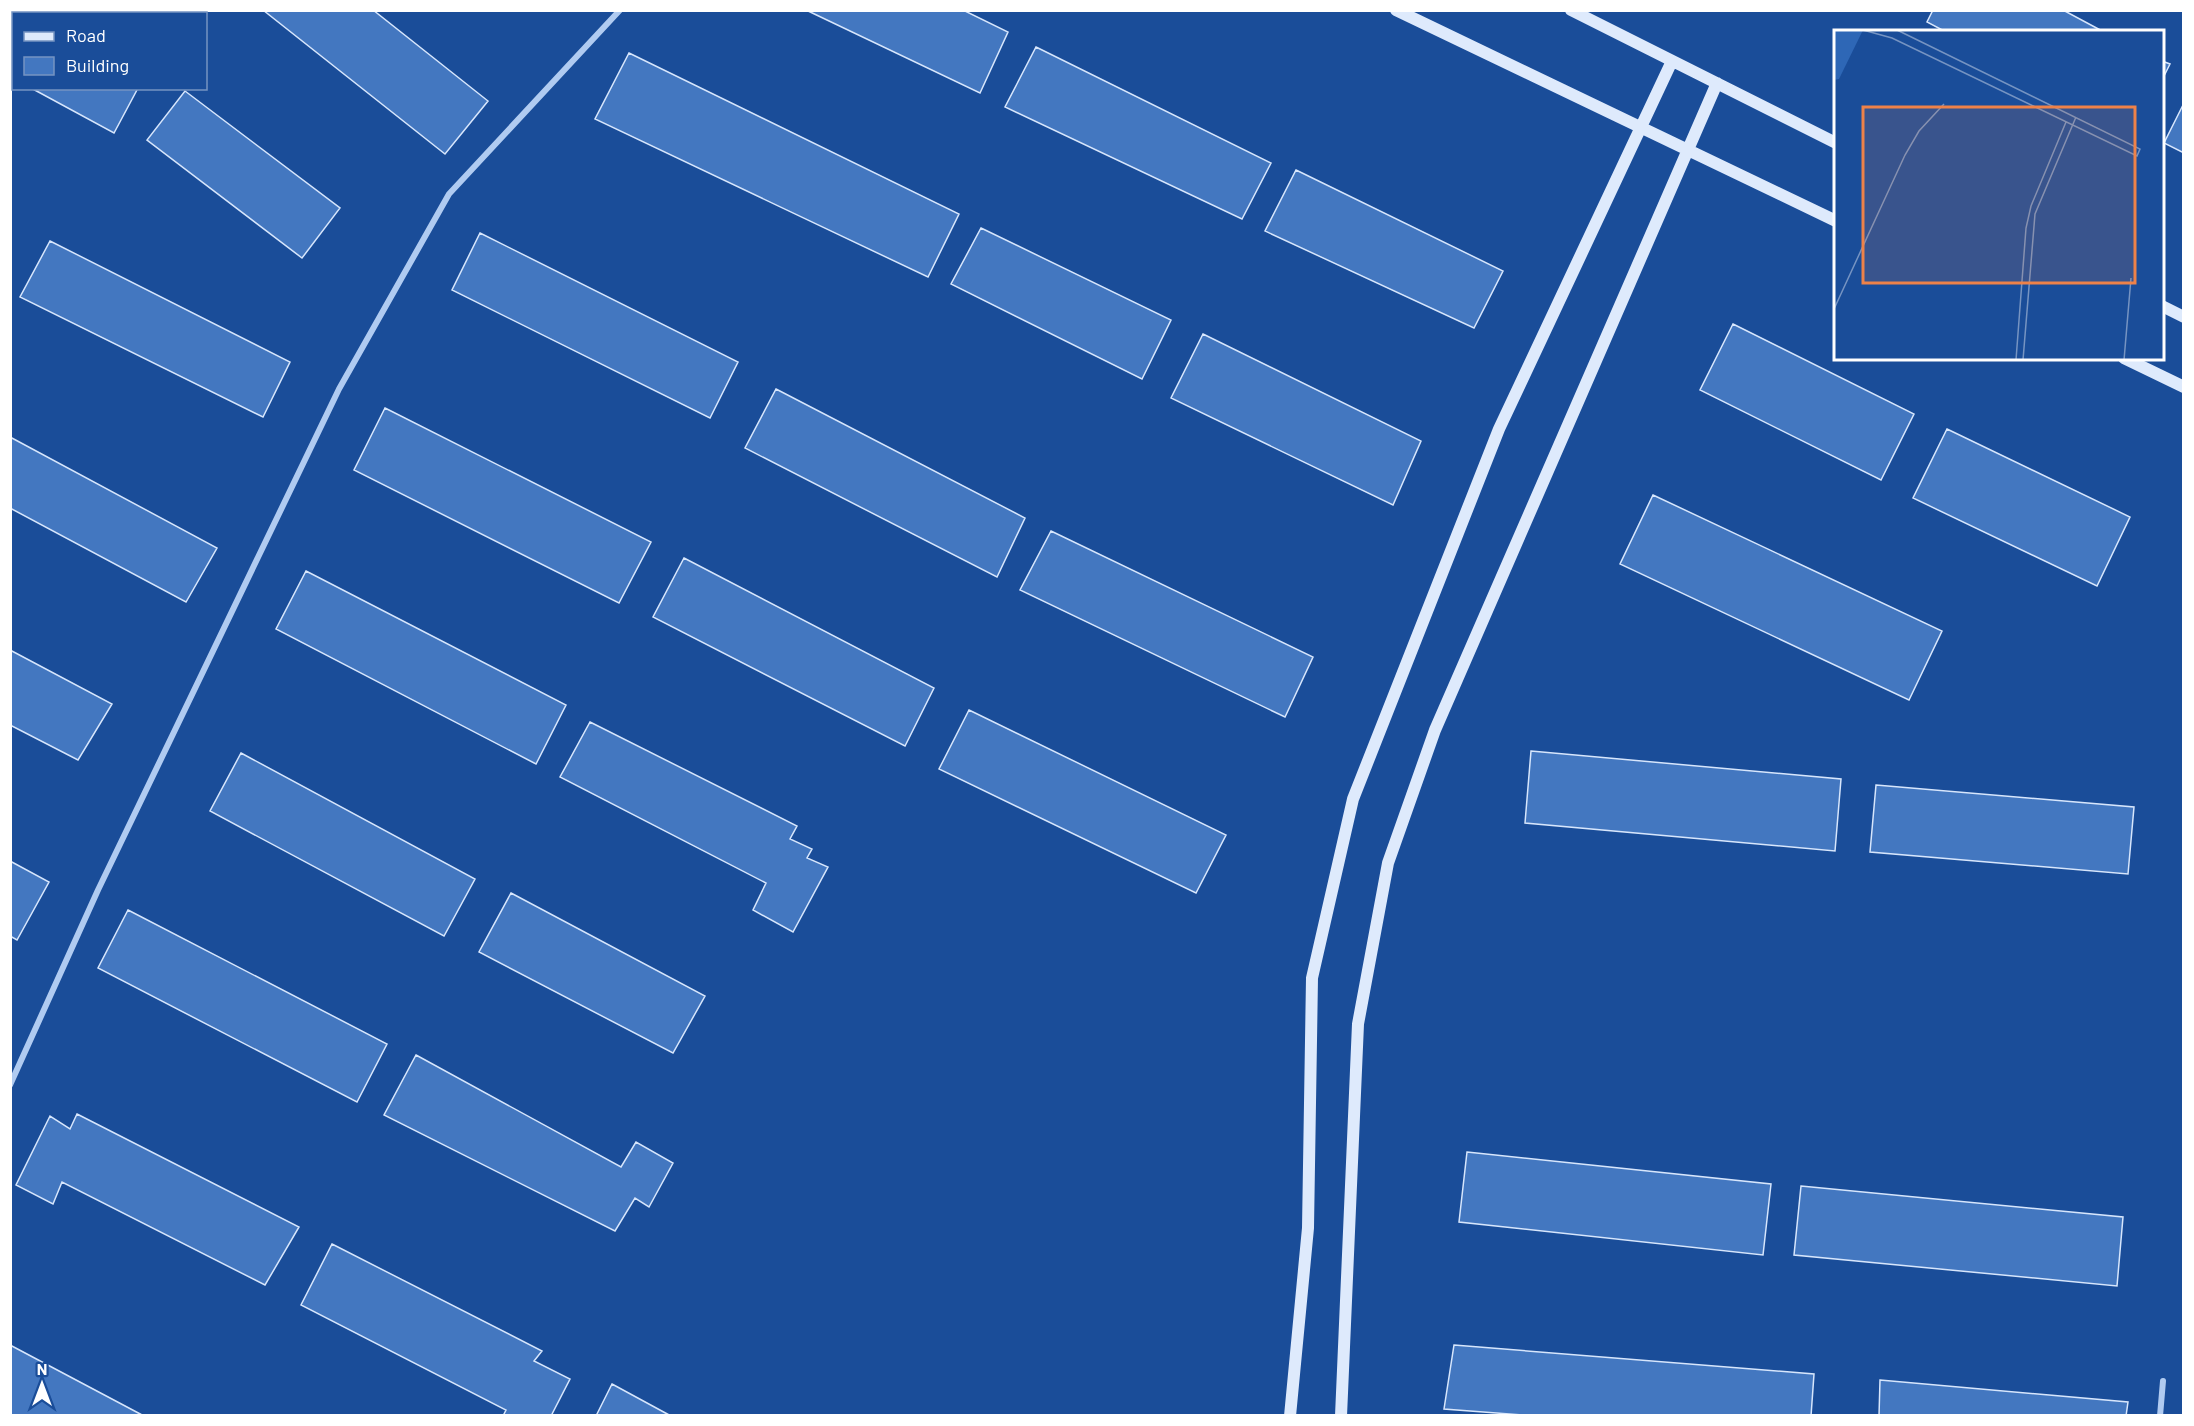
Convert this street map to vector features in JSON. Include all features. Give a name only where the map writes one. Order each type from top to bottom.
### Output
[{"type":"street","points":[[10,1085],[98,890],[339,389],[448,194],[620,10]]},
{"type":"street","points":[[1396,10],[1834,220]]},
{"type":"street","points":[[1571,10],[1834,142]]},
{"type":"street","points":[[1290,1416],[1308,1228],[1312,978],[1353,799],[1500,429],[1672,61]]},
{"type":"street","points":[[1341,1416],[1358,1024],[1388,863],[1435,730],[1717,83]]},
{"type":"street","points":[[2164,307],[2184,317]]},
{"type":"street","points":[[2128,360],[2184,387]]},
{"type":"street","points":[[2160,1416],[2163,1381]]},
{"type":"building","points":[[10,10],[26,10],[29,12],[12,12],[12,78],[10,78]]},
{"type":"building","points":[[263,10],[373,10],[488,101],[445,154]]},
{"type":"building","points":[[806,10],[963,10],[1008,32],[980,93]]},
{"type":"building","points":[[1933,10],[2063,10],[2100,30],[1942,30],[1927,22]]},
{"type":"building","points":[[1036,47],[1271,163],[1242,219],[1005,107]]},
{"type":"building","points":[[629,53],[959,214],[928,277],[595,119]]},
{"type":"building","points":[[2164,62],[2170,64],[2164,76]]},
{"type":"building","points":[[35,90],[137,90],[114,133]]},
{"type":"building","points":[[185,91],[340,208],[302,258],[147,140]]},
{"type":"building","points":[[2184,103],[2184,153],[2164,143]]},
{"type":"building","points":[[1296,170],[1503,271],[1474,328],[1265,231]]},
{"type":"building","points":[[981,228],[1171,320],[1142,379],[951,284]]},
{"type":"building","points":[[480,233],[738,362],[710,418],[452,290]]},
{"type":"building","points":[[50,241],[290,362],[263,417],[20,297]]},
{"type":"building","points":[[1733,324],[1914,414],[1881,480],[1700,390]]},
{"type":"building","points":[[1203,334],[1421,441],[1393,505],[1171,398]]},
{"type":"building","points":[[776,389],[1025,518],[997,577],[745,448]]},
{"type":"building","points":[[385,408],[651,542],[619,603],[354,470]]},
{"type":"building","points":[[1947,429],[2130,517],[2097,586],[1913,498]]},
{"type":"building","points":[[10,437],[217,548],[186,602],[10,508]]},
{"type":"building","points":[[1653,495],[1942,631],[1909,700],[1620,564]]},
{"type":"building","points":[[1051,531],[1313,657],[1285,717],[1020,590]]},
{"type":"building","points":[[684,558],[934,688],[905,746],[653,617]]},
{"type":"building","points":[[306,571],[566,705],[536,764],[276,629]]},
{"type":"building","points":[[10,650],[112,704],[78,760],[10,725]]},
{"type":"building","points":[[969,710],[1226,835],[1196,893],[939,769]]},
{"type":"building","points":[[590,722],[797,826],[790,839],[812,849],[807,858],[828,867],[793,932],[753,910],[766,883],[560,777]]},
{"type":"building","points":[[1531,751],[1841,779],[1835,851],[1525,823]]},
{"type":"building","points":[[241,753],[475,879],[444,936],[210,811]]},
{"type":"building","points":[[1876,785],[2134,807],[2128,874],[1870,852]]},
{"type":"building","points":[[10,861],[49,882],[17,940],[10,936]]},
{"type":"building","points":[[511,893],[705,996],[673,1053],[479,952]]},
{"type":"building","points":[[128,910],[387,1044],[357,1102],[98,968]]},
{"type":"building","points":[[416,1055],[621,1167],[636,1142],[673,1163],[649,1207],[635,1198],[615,1231],[384,1115]]},
{"type":"building","points":[[77,1114],[299,1227],[265,1285],[62,1182],[53,1204],[16,1185],[50,1116],[70,1129]]},
{"type":"building","points":[[1467,1152],[1771,1184],[1763,1255],[1459,1222]]},
{"type":"building","points":[[1801,1186],[2123,1217],[2117,1286],[1794,1255]]},
{"type":"building","points":[[332,1244],[542,1351],[534,1361],[570,1379],[551,1416],[503,1416],[506,1410],[301,1305]]},
{"type":"building","points":[[10,1345],[144,1416],[10,1416]]},
{"type":"building","points":[[1454,1345],[1814,1374],[1811,1416],[1537,1416],[1444,1409]]},
{"type":"building","points":[[1880,1380],[2128,1402],[2126,1416],[1879,1416]]},
{"type":"building","points":[[612,1384],[671,1416],[596,1416]]}]
